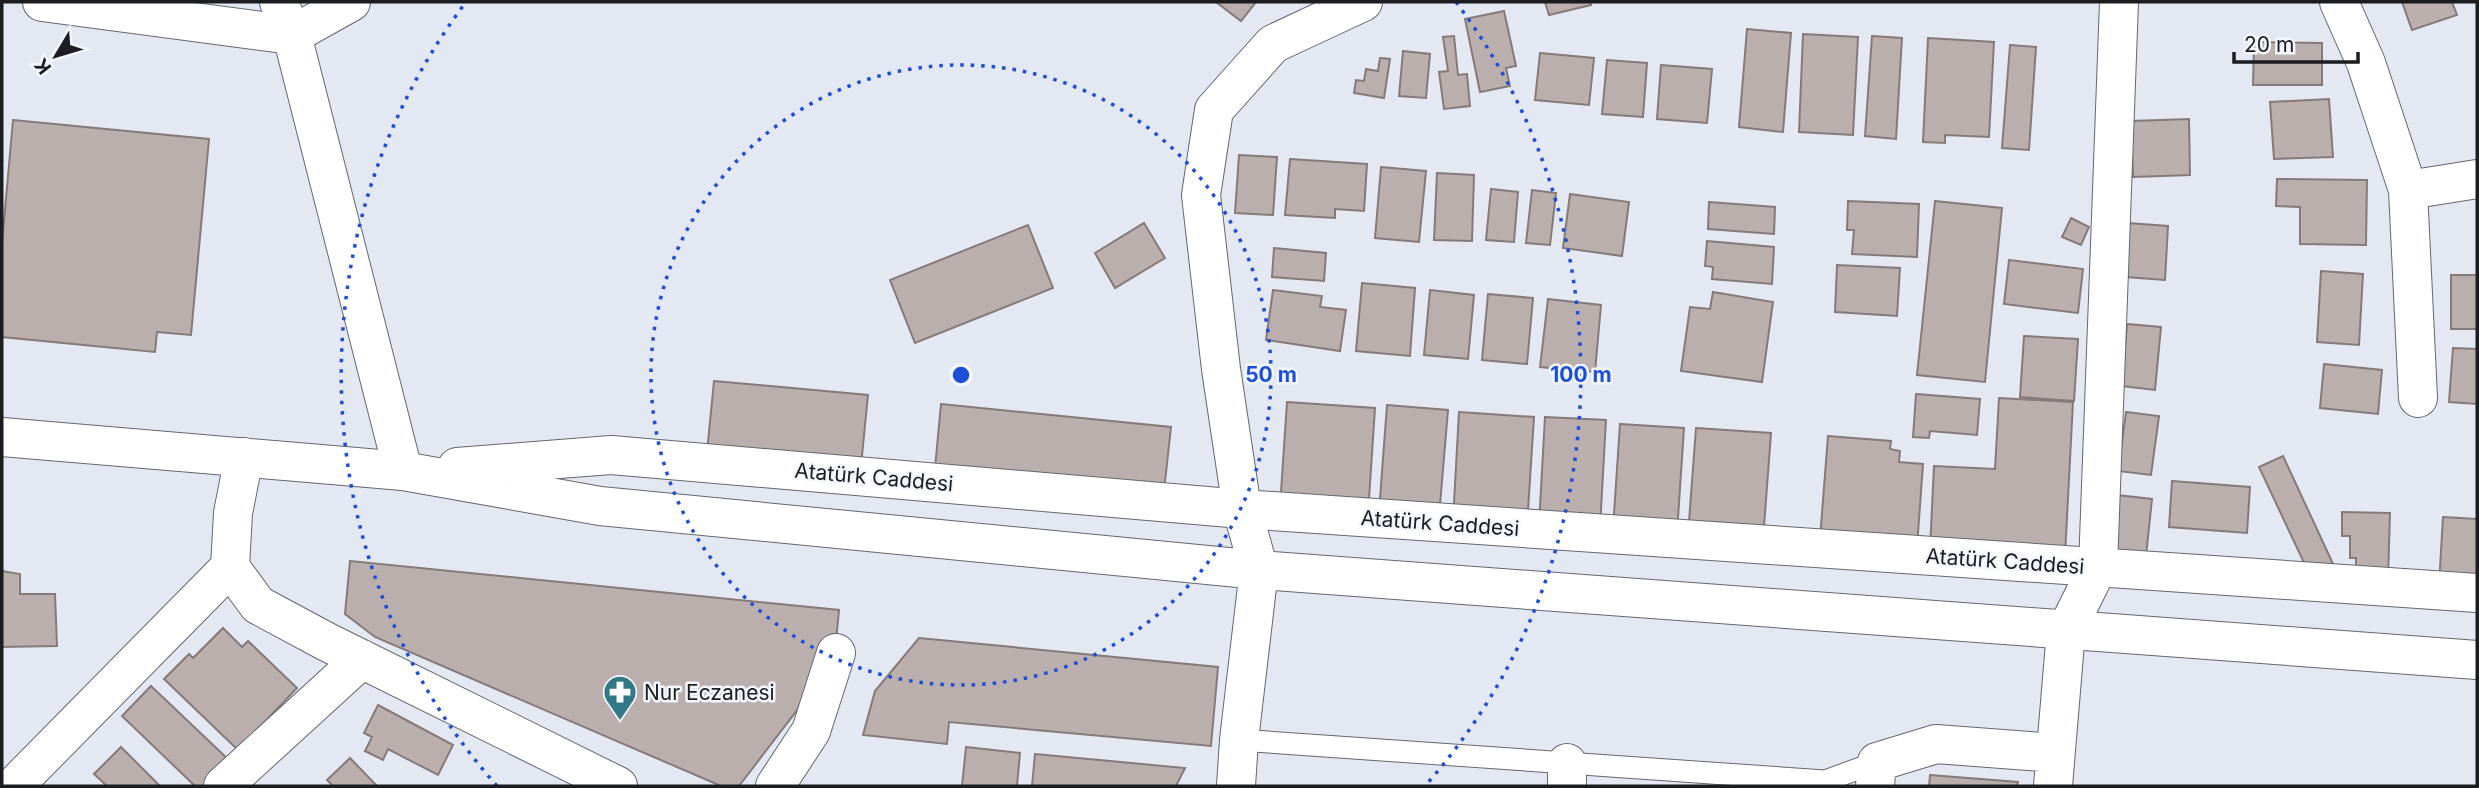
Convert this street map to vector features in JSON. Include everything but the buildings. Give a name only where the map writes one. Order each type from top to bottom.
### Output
[{"type":"main road","points":[[42,2],[285,18],[351,2]]},
{"type":"main road","points":[[1236,786],[1259,570],[1242,509],[1201,195],[1214,110],[1273,44],[1363,2]]},
{"type":"main road","points":[[1876,774],[1936,744],[2054,770],[2066,631],[2098,567],[2119,2]]},
{"type":"main road","points":[[2339,2],[2366,63],[2408,190],[2418,398]]},
{"type":"main road","points":[[285,18],[403,471]]},
{"type":"main road","points":[[2408,190],[2477,179]]},
{"type":"main road","points":[[2,437],[403,471],[600,506],[1259,570],[2477,660]]},
{"type":"main road","name":"Atatürk Caddesi","points":[[403,471],[611,455],[1242,509],[2477,593]]},
{"type":"main road","points":[[244,457],[233,513],[230,567],[258,605],[598,782]]},
{"type":"main road","points":[[14,786],[230,567]]},
{"type":"main road","points":[[775,786],[811,731],[836,653]]},
{"type":"main road","points":[[223,786],[362,659]]},
{"type":"lane","points":[[1239,740],[1567,775],[1825,781],[1876,774]]},
{"type":"place","name":"Nur Eczanesi","points":[[620,722]]}]
